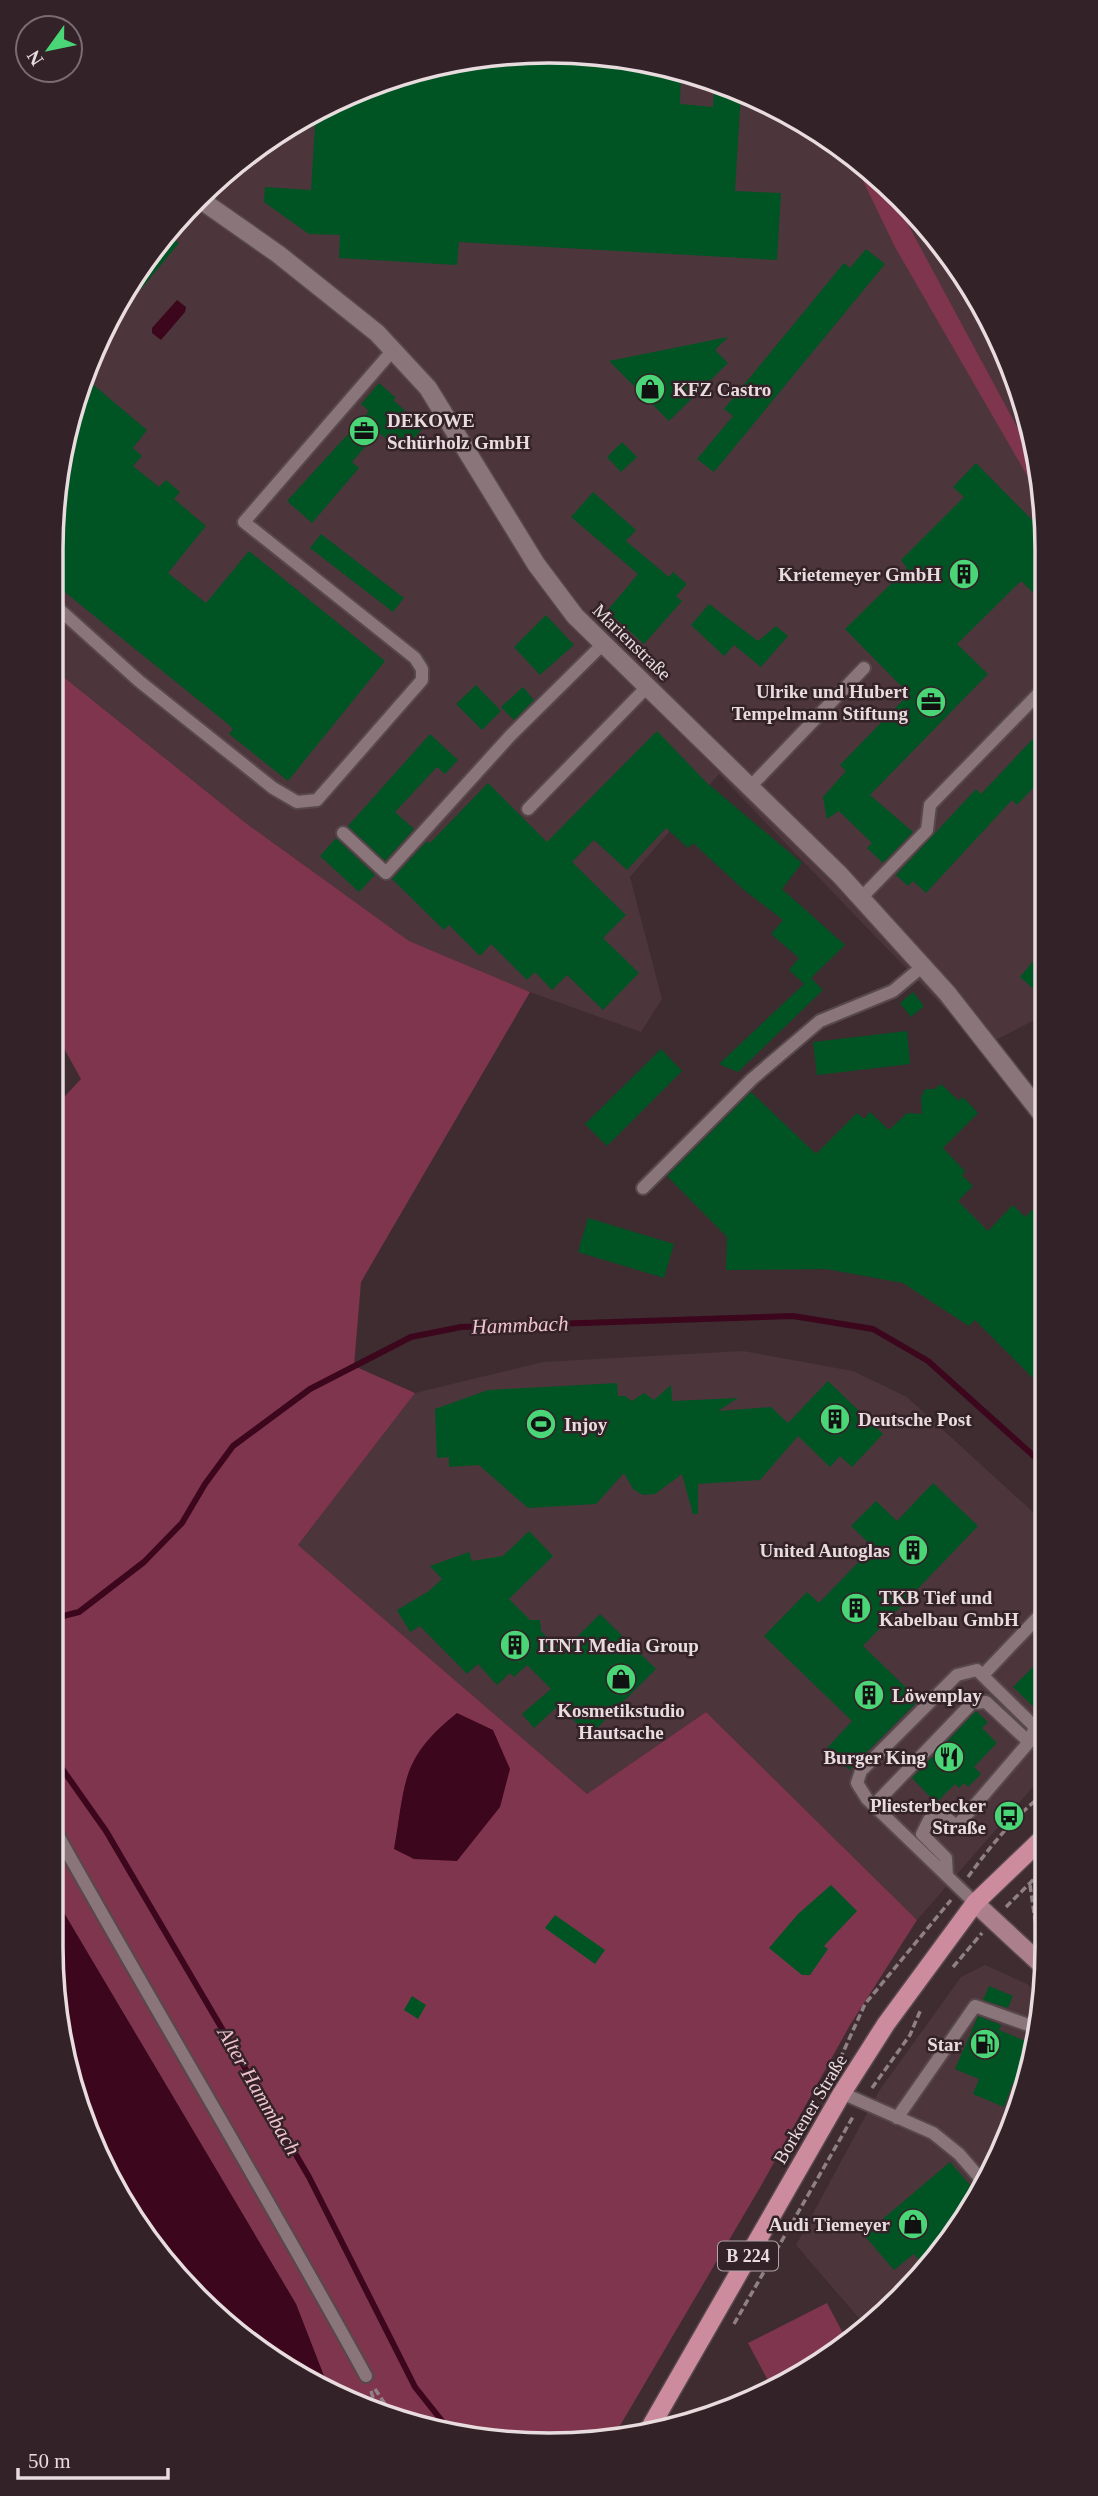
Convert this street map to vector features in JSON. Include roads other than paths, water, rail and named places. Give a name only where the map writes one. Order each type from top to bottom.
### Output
[{"type":"main road","name":"Borkener Straße","points":[[654,2422],[842,2093],[886,2024],[975,1903],[1035,1846]]},
{"type":"main road","points":[[975,1903],[1035,1958]]},
{"type":"street","name":"Marienstraße","points":[[206,204],[278,254],[377,333],[393,350],[435,398],[536,564],[575,616],[861,898],[923,966],[1035,1106]]},
{"type":"lane","points":[[63,613],[139,681],[242,765],[298,802],[317,800],[422,680],[422,668],[415,659],[244,522],[393,350]]},
{"type":"lane","points":[[343,833],[386,873],[510,736],[604,643]]},
{"type":"lane","points":[[750,787],[864,668]]},
{"type":"lane","points":[[528,809],[648,686]]},
{"type":"lane","points":[[861,898],[927,830],[930,804],[1035,697]]},
{"type":"lane","points":[[643,1188],[752,1080],[820,1021],[893,991],[923,966]]},
{"type":"lane","points":[[983,1675],[1035,1620]]},
{"type":"lane","points":[[947,1876],[947,1858],[922,1834],[929,1820],[945,1817],[957,1826],[1029,1742],[1035,1727],[977,1670],[957,1675],[861,1770],[857,1783],[874,1805],[960,1889],[975,1903]]},
{"type":"lane","points":[[874,1805],[972,1703],[986,1702],[1029,1742]]},
{"type":"lane","points":[[63,1845],[130,1965],[209,2095],[366,2376]]},
{"type":"lane","points":[[897,2118],[975,2006],[1029,2025]]},
{"type":"lane","points":[[842,2093],[933,2133],[959,2154],[978,2176]]},
{"type":"waterway","name":"Hammbach","points":[[63,1616],[79,1612],[144,1562],[182,1523],[205,1484],[233,1446],[310,1389],[411,1337],[461,1327],[793,1316],[873,1329],[928,1361],[1035,1457]]},
{"type":"waterway","name":"Alter Hammbach","points":[[63,1770],[106,1831],[309,2177],[415,2387],[442,2421]]},
{"type":"place","name":"KFZ Castro","points":[[650,389]]},
{"type":"place","name":"DEKOWE Schürholz GmbH","points":[[364,431]]},
{"type":"place","name":"Krietemeyer GmbH","points":[[964,574]]},
{"type":"place","name":"Ulrike und Hubert Tempelmann Stiftung","points":[[931,702]]},
{"type":"place","name":"Deutsche Post","points":[[835,1419]]},
{"type":"place","name":"Injoy","points":[[541,1424]]},
{"type":"place","name":"United Autoglas","points":[[913,1550]]},
{"type":"place","name":"TKB Tief und Kabelbau GmbH","points":[[856,1608]]},
{"type":"place","name":"ITNT Media Group","points":[[515,1645]]},
{"type":"place","name":"Kosmetikstudio Hautsache","points":[[621,1679]]},
{"type":"place","name":"Löwenplay","points":[[869,1695]]},
{"type":"place","name":"Burger King","points":[[949,1757]]},
{"type":"place","name":"Pliesterbecker Straße","points":[[1009,1816]]},
{"type":"place","name":"Star","points":[[985,2044]]},
{"type":"place","name":"Audi Tiemeyer","points":[[913,2224]]}]
